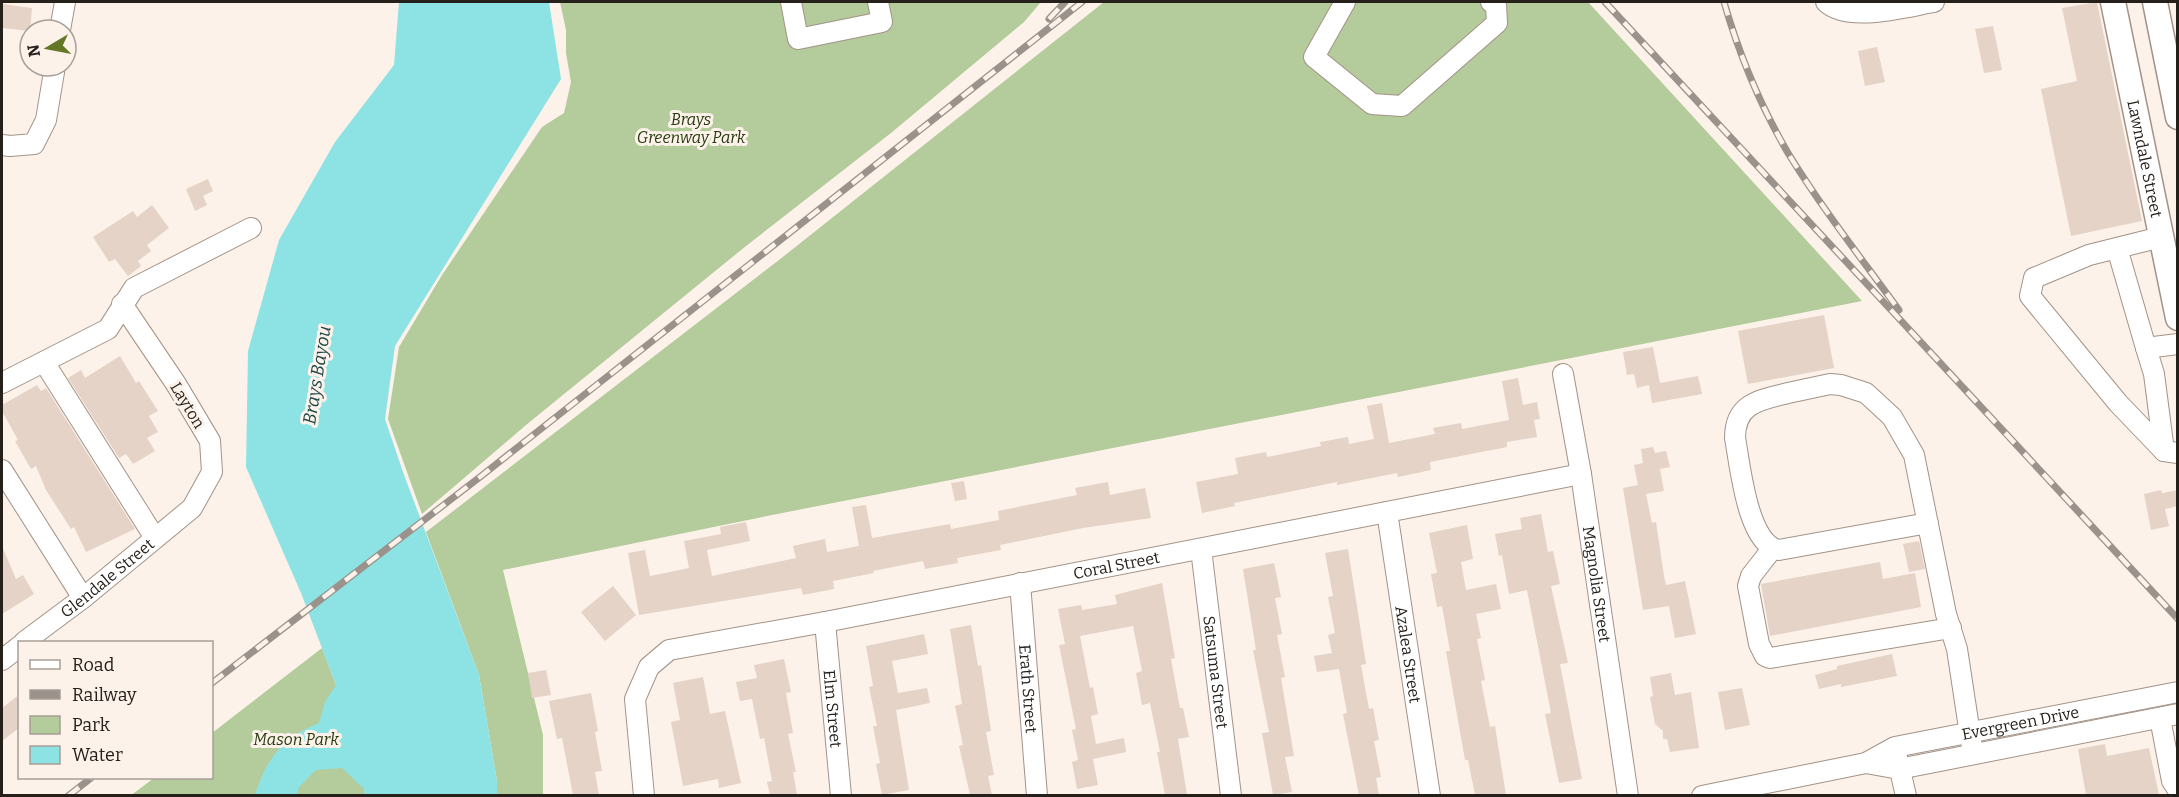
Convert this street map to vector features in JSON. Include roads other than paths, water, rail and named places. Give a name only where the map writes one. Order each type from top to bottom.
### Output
[{"type":"main road","name":"Lawndale Street","points":[[2114,2],[2168,247],[2178,318]]},
{"type":"main road","points":[[2155,2],[2178,117]]},
{"type":"street","points":[[62,18],[65,2]]},
{"type":"street","points":[[791,2],[798,39],[882,22],[878,2]]},
{"type":"street","points":[[1346,2],[1314,57],[1372,104],[1402,106],[1497,23],[1496,5],[1491,2]]},
{"type":"street","points":[[1829,4],[1850,13],[1897,9],[1934,2]]},
{"type":"street","points":[[2,145],[34,144],[46,120],[53,78]]},
{"type":"street","points":[[2,383],[108,329],[134,288],[251,228]]},
{"type":"street","points":[[2168,247],[2117,248],[2089,255],[2034,278],[2030,296],[2118,403],[2171,452]]},
{"type":"street","points":[[2117,248],[2154,374],[2171,452]]},
{"type":"street","name":"Layton","points":[[122,304],[177,384],[210,441],[212,472],[192,508],[188,511]]},
{"type":"street","points":[[2146,348],[2178,344]]},
{"type":"street","points":[[44,362],[155,538]]},
{"type":"street","name":"Magnolia Street","points":[[1563,374],[1581,474],[1628,795]]},
{"type":"street","points":[[1928,523],[1779,550],[1772,549],[1757,530],[1751,513],[1735,438],[1735,425],[1739,416],[1756,400],[1830,384],[1866,393],[1892,417],[1914,455],[1928,523],[1946,614],[1961,669],[1973,754]]},
{"type":"street","points":[[2,470],[83,598]]},
{"type":"street","name":"Coral Street","points":[[644,795],[635,699],[649,667],[669,650],[825,622],[1581,474]]},
{"type":"street","name":"Glendale Street","points":[[25,641],[83,598],[188,511]]},
{"type":"street","name":"Azalea Street","points":[[1387,512],[1430,795]]},
{"type":"street","name":"Satsuma Street","points":[[1201,549],[1231,795]]},
{"type":"street","points":[[1772,549],[1751,576],[1748,586],[1759,644],[1766,656],[1770,658],[1951,628]]},
{"type":"street","name":"Erath Street","points":[[1020,583],[1037,795]]},
{"type":"street","name":"Elm Street","points":[[825,622],[841,795]]},
{"type":"street","points":[[2,660],[18,648]]},
{"type":"street","name":"Evergreen Drive","points":[[1702,795],[1866,763],[1895,747],[2178,692]]},
{"type":"street","points":[[2169,716],[2172,781],[2178,790]]},
{"type":"street","name":"Evergreen Drive","points":[[1866,763],[1899,769],[2169,716]]},
{"type":"street","points":[[1895,747],[1906,795]]},
{"type":"water","name":"Brays Bayou","points":[[399,2],[549,2],[561,79],[395,346],[385,419],[479,675],[497,781],[497,795],[365,795],[364,789],[342,768],[316,770],[299,787],[297,795],[255,795],[271,760],[286,742],[319,723],[325,702],[336,685],[301,593],[246,467],[248,351],[279,240],[335,142],[394,65]]},
{"type":"railway","points":[[1049,19],[1065,2]]},
{"type":"railway","points":[[213,682],[480,477],[1082,2]]},
{"type":"railway","points":[[1605,2],[2178,619]]},
{"type":"railway","points":[[1724,2],[1751,79],[1788,153],[1828,213],[1899,310]]},
{"type":"railway","points":[[68,796],[90,779]]},
{"type":"park label","name":"Brays Greenway Park","points":[[691,128]]},
{"type":"park label","name":"Mason Park","points":[[296,739]]}]
